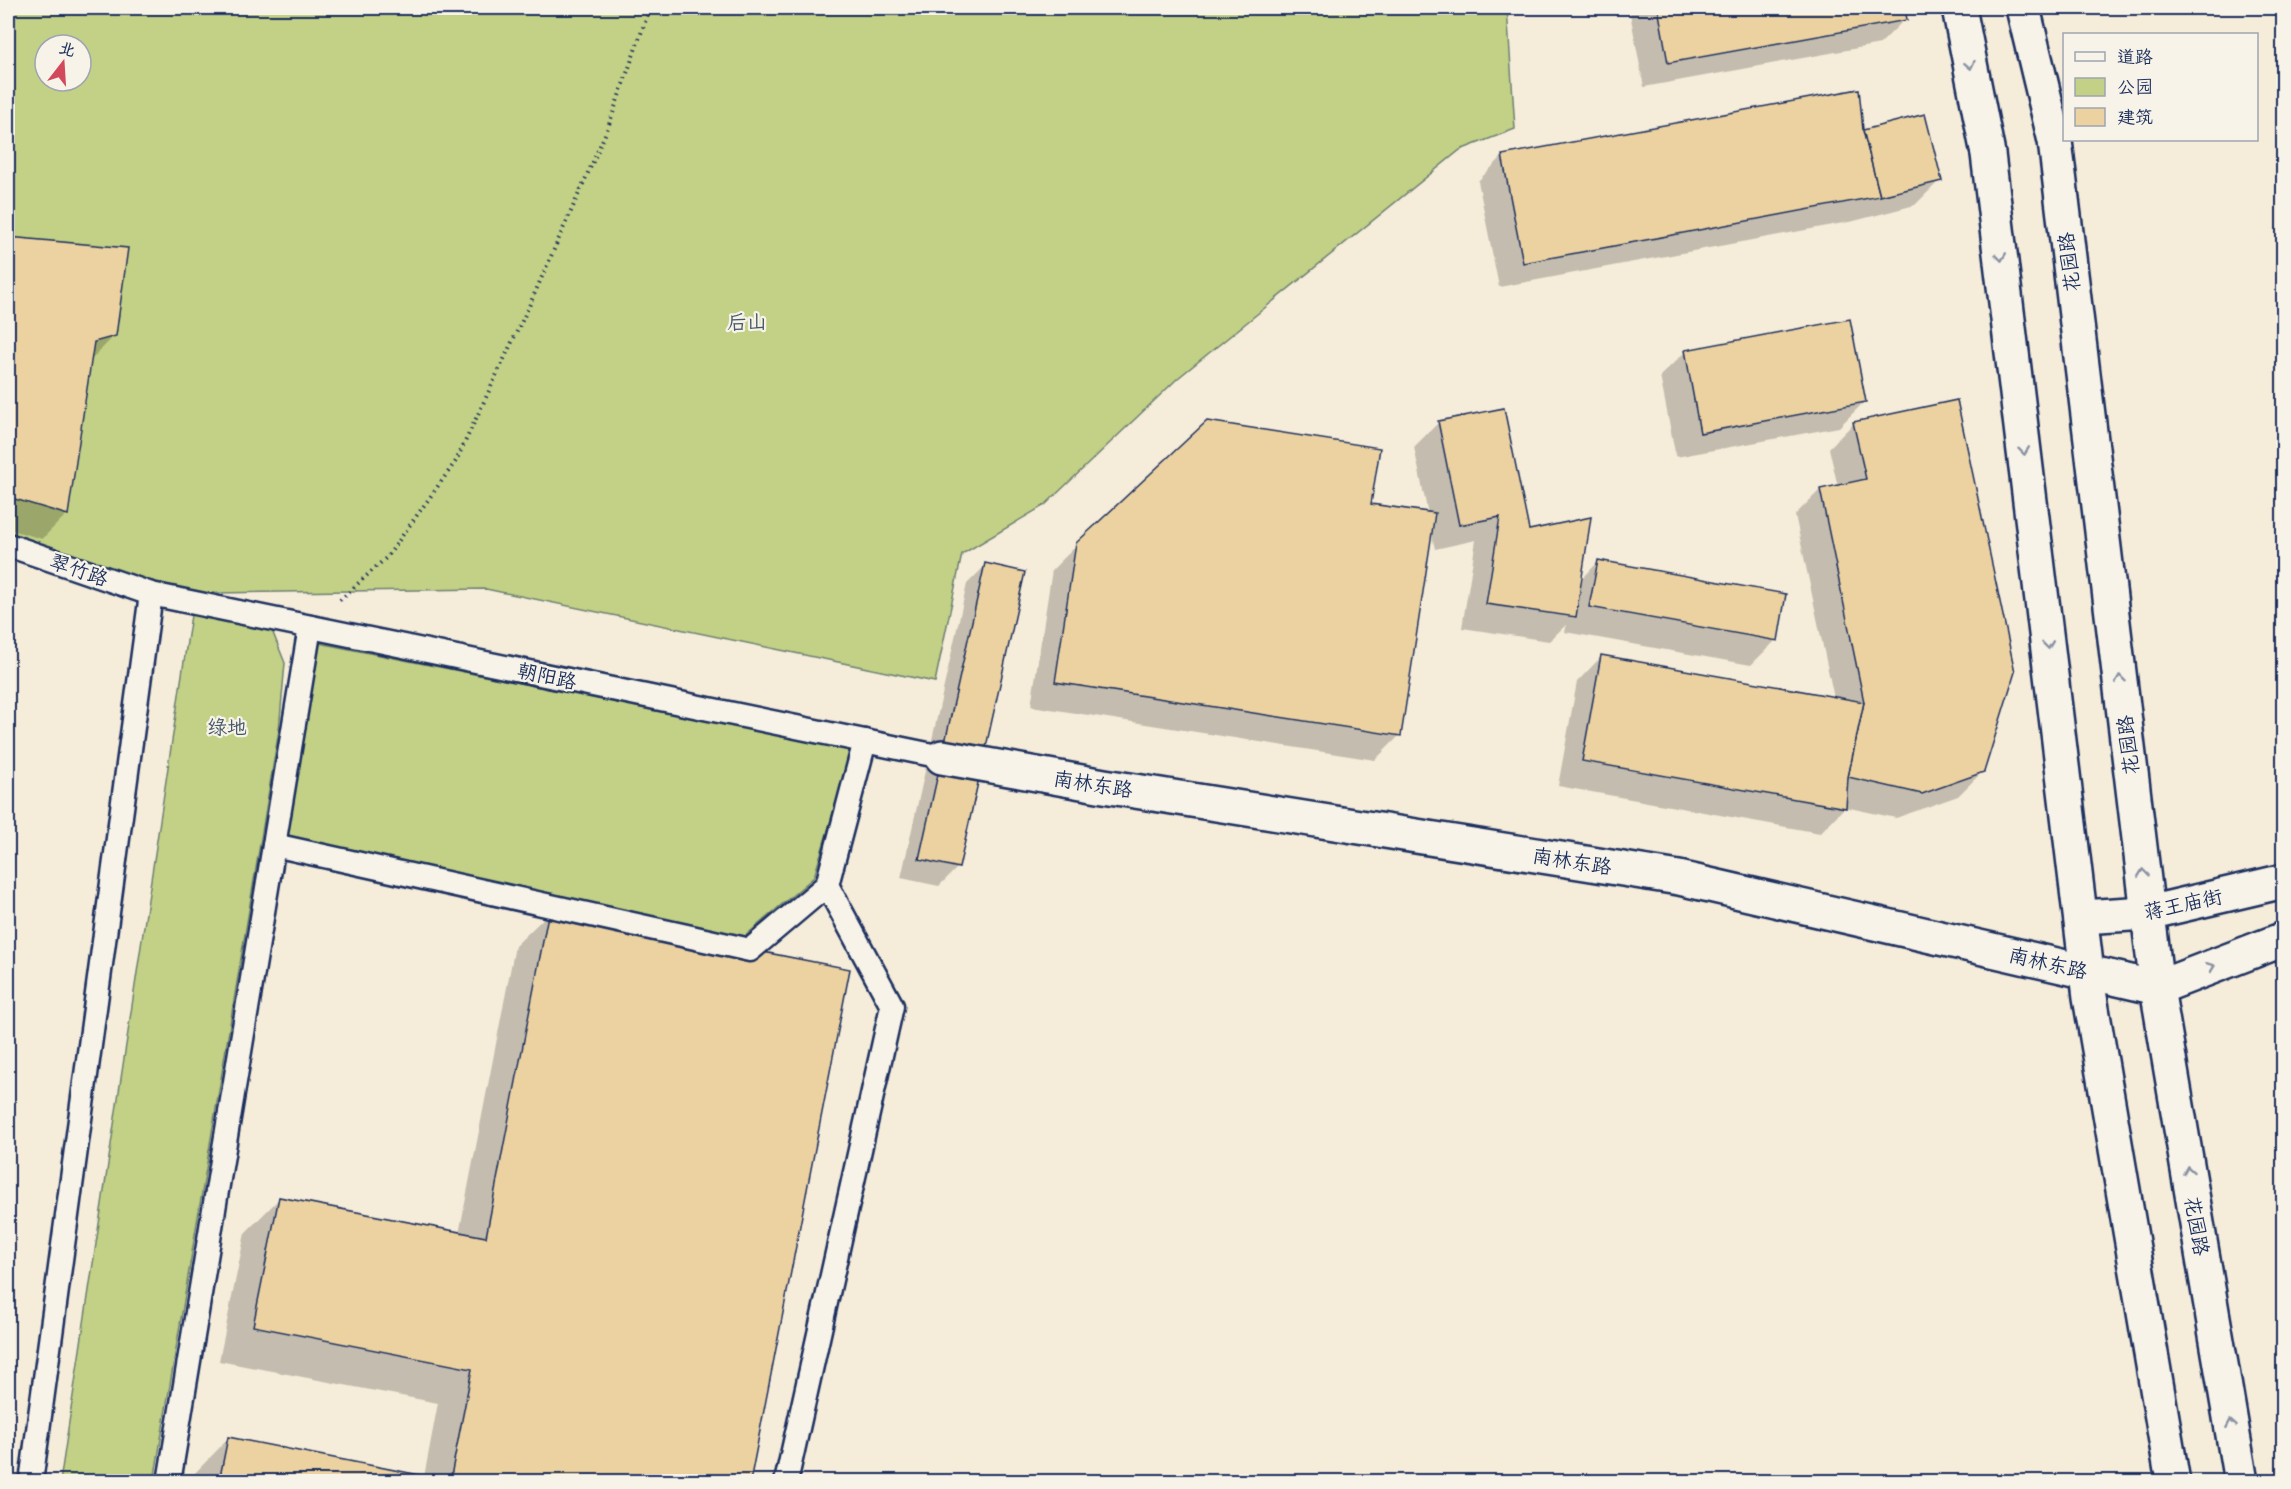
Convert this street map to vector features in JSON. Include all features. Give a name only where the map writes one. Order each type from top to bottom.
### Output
[{"type":"street","points":[[1959,8],[1988,154],[2087,972],[2173,1482]]},
{"type":"street","name":"花园路","points":[[2023,8],[2055,141],[2157,988],[2241,1482]]},
{"type":"street","name":"南林东路","points":[[942,757],[1679,878],[2157,988]]},
{"type":"street","name":"蒋王庙街","points":[[2080,917],[2148,913],[2283,881]]},
{"type":"street","points":[[2157,988],[2283,939]]},
{"type":"lane","name":"翠竹路","points":[[8,545],[151,594]]},
{"type":"lane","name":"朝阳路","points":[[151,594],[942,757]]},
{"type":"lane","points":[[31,1482],[151,594]]},
{"type":"lane","points":[[169,1482],[310,627]]},
{"type":"lane","points":[[274,845],[750,950],[827,885],[865,741]]},
{"type":"lane","points":[[786,1482],[892,1006],[827,885]]},
{"type":"path","points":[[310,627],[387,557],[456,461],[529,306],[607,130],[650,8]]},
{"type":"green space","name":"后山","points":[[8,8],[1507,8],[1515,129],[1460,150],[1178,378],[1045,505],[962,554],[935,682],[486,589],[151,594],[8,545]]},
{"type":"green space","name":"绿地","points":[[193,602],[267,618],[285,663],[279,730],[154,1481],[60,1482]]},
{"type":"green space","points":[[319,643],[852,749],[814,877],[744,937],[285,836]]},
{"type":"building","points":[[1658,8],[1905,8],[1907,20],[1668,63]]},
{"type":"building","points":[[1859,89],[1863,130],[1880,196],[1523,263],[1502,155]]},
{"type":"building","points":[[1925,114],[1942,181],[1880,196],[1863,130]]},
{"type":"building","points":[[8,237],[128,248],[116,336],[94,342],[68,515],[8,497]]},
{"type":"building","points":[[1850,319],[1866,402],[1700,433],[1685,350]]},
{"type":"building","points":[[1957,400],[2015,672],[1984,772],[1922,794],[1848,777],[1864,702],[1820,489],[1866,479],[1853,422]]},
{"type":"building","points":[[1504,408],[1529,530],[1591,517],[1576,617],[1486,604],[1500,517],[1459,525],[1438,421]]},
{"type":"building","points":[[1207,421],[1380,448],[1371,504],[1435,513],[1401,736],[1055,682],[1076,543]]},
{"type":"building","points":[[1598,560],[1786,594],[1778,641],[1589,607]]},
{"type":"building","points":[[985,563],[1025,572],[959,868],[919,859]]},
{"type":"building","points":[[1601,655],[1864,702],[1848,777],[1846,808],[1582,761]]},
{"type":"building","points":[[549,910],[850,969],[750,1482],[219,1482],[228,1437],[450,1481],[472,1369],[253,1326],[279,1197],[486,1237]]}]
